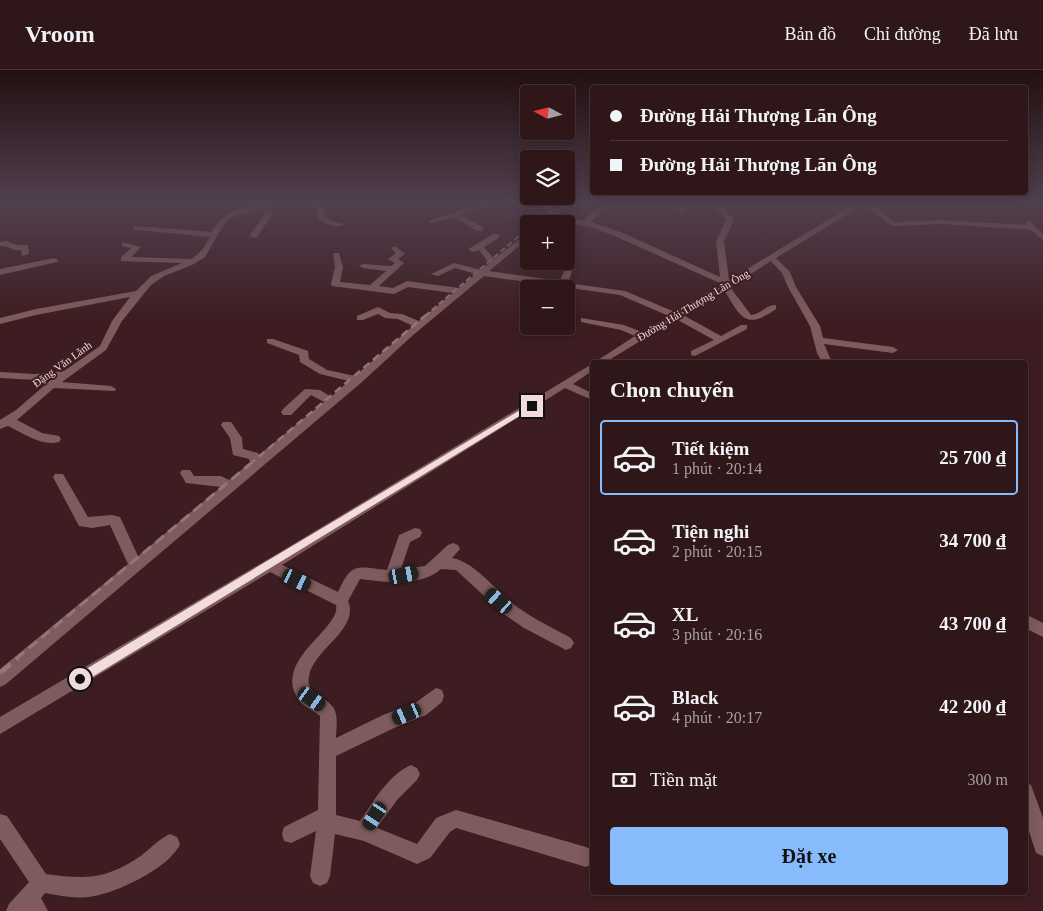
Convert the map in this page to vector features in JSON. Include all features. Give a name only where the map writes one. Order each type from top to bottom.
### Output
[{"type":"street","name":"Đặng Văn Lãnh","points":[[4,423],[51,384],[103,348],[116,322],[155,278],[194,261],[204,253],[212,240]]},
{"type":"street","points":[[489,240],[476,249],[487,254],[493,264]]},
{"type":"street","points":[[631,240],[726,284]]},
{"type":"street","points":[[720,240],[726,284],[745,316],[749,319],[755,319],[773,307]]},
{"type":"street","name":"Đường Hải Thượng Lãn Ông","points":[[603,360],[799,240]]},
{"type":"street","points":[[0,679],[358,380],[420,325],[520,242]]},
{"type":"street","points":[[0,244],[6,243],[13,247],[25,247],[25,254]]},
{"type":"street","points":[[125,244],[137,247],[124,259],[194,261]]},
{"type":"street","points":[[372,288],[400,263],[392,259],[401,254],[395,248]]},
{"type":"street","points":[[336,255],[339,267],[335,284],[394,291],[407,284],[460,291]]},
{"type":"street","points":[[771,257],[786,272],[792,287],[815,326],[822,353],[826,360]]},
{"type":"street","points":[[0,266],[0,272],[54,260]]},
{"type":"street","points":[[435,274],[454,265],[482,273],[534,280]]},
{"type":"street","points":[[363,266],[392,269]]},
{"type":"street","points":[[575,286],[625,293],[677,316],[721,340]]},
{"type":"street","points":[[0,321],[36,312],[140,293]]},
{"type":"street","points":[[360,318],[378,310],[388,316],[399,316],[420,325]]},
{"type":"street","points":[[584,320],[624,328],[643,336]]},
{"type":"street","points":[[696,353],[744,327]]},
{"type":"street","points":[[819,340],[893,350]]},
{"type":"street","points":[[270,341],[304,353],[304,360],[324,372],[358,380]]},
{"type":"street","points":[[381,346],[402,341]]},
{"type":"street","points":[[0,726],[590,368]]},
{"type":"street","points":[[0,375],[35,377],[66,374]]},
{"type":"street","points":[[51,384],[111,388]]},
{"type":"street","points":[[565,384],[590,395]]},
{"type":"street","points":[[287,412],[309,390],[316,392],[331,402]]},
{"type":"street","points":[[4,423],[22,426],[46,440],[54,439]]},
{"type":"street","points":[[227,425],[236,438],[237,452],[254,456],[257,464]]},
{"type":"street","points":[[186,473],[190,480],[221,481],[230,487]]},
{"type":"street","points":[[59,477],[84,522],[115,521],[135,565]]},
{"type":"street","points":[[392,577],[404,539],[415,533]]},
{"type":"street","points":[[341,601],[349,583],[357,573],[392,577],[429,571],[453,549]]},
{"type":"street","points":[[438,563],[459,565],[510,610],[528,623],[566,642]]},
{"type":"street","points":[[268,565],[341,601],[344,608],[343,618],[305,664],[299,681],[304,694],[320,705],[328,714],[327,819],[320,876]]},
{"type":"street","points":[[1028,622],[1043,630]]},
{"type":"street","points":[[328,751],[420,708],[436,696]]},
{"type":"street","points":[[364,832],[385,799],[411,774]]},
{"type":"street","points":[[1028,800],[1043,846]]},
{"type":"street","points":[[291,834],[327,819],[419,853],[426,850],[444,823],[456,819],[586,857]]},
{"type":"street","points":[[0,823],[31,900],[122,878],[150,862],[170,844]]},
{"type":"railway","points":[[425,316],[514,240]]},
{"type":"railway","points":[[249,465],[426,315]]},
{"type":"railway","points":[[16,659],[250,464]]},
{"type":"railway","points":[[0,673],[18,658]]},
{"type":"route","points":[[80,679],[532,406]]}]
